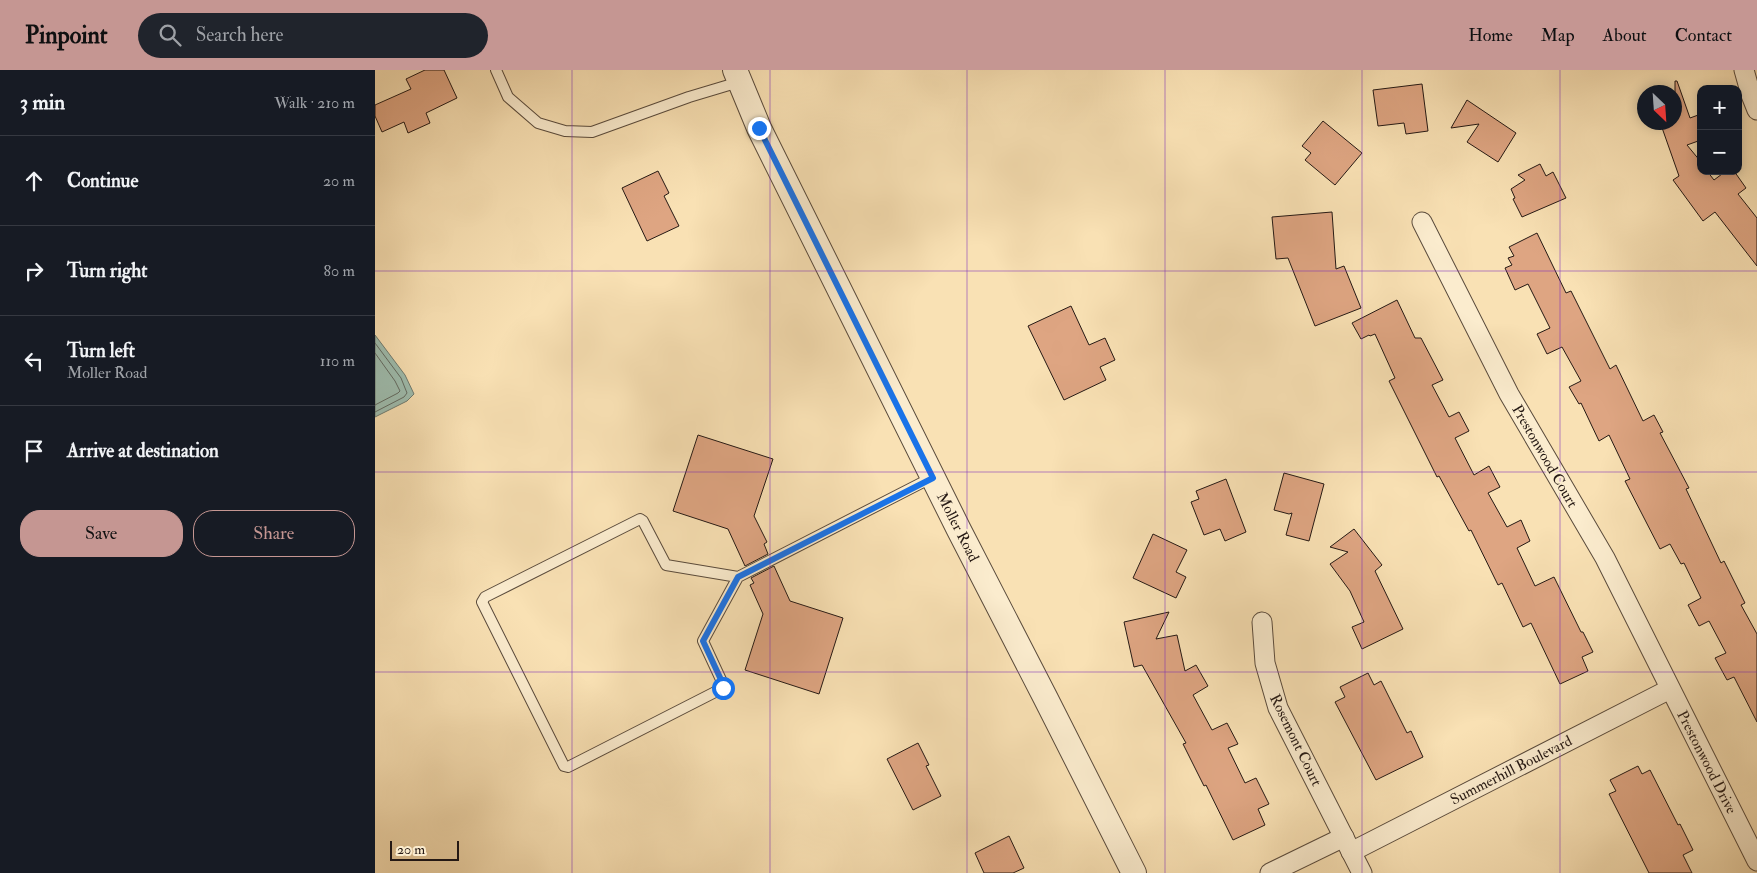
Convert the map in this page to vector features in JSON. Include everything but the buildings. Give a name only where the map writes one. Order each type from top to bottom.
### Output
[{"type":"street","points":[[1744,70],[1757,110]]},
{"type":"street","name":"Moller Road","points":[[737,76],[763,137],[933,478],[1134,873]]},
{"type":"street","name":"Prestonwood Court","points":[[1423,222],[1509,394],[1605,558],[1670,689]]},
{"type":"street","name":"Rosemont Court","points":[[1262,622],[1265,663],[1278,708],[1352,860]]},
{"type":"street","name":"Summerhill Boulevard","points":[[1270,873],[1352,860],[1670,689]]},
{"type":"street","name":"Prestonwood Drive","points":[[1670,689],[1757,861]]},
{"type":"lane","points":[[496,70],[508,97],[538,123],[565,131],[592,132],[689,97],[737,76]]},
{"type":"lane","points":[[738,577],[665,565],[643,521],[640,520],[485,597],[481,602],[564,766],[568,767],[723,688],[723,684],[703,641],[738,577],[933,478]]},
{"type":"water","points":[[375,335],[405,375],[414,394],[407,401],[375,417]]},
{"type":"route","points":[[723,688],[723,684],[703,641],[738,577],[933,478],[759,128]]}]
